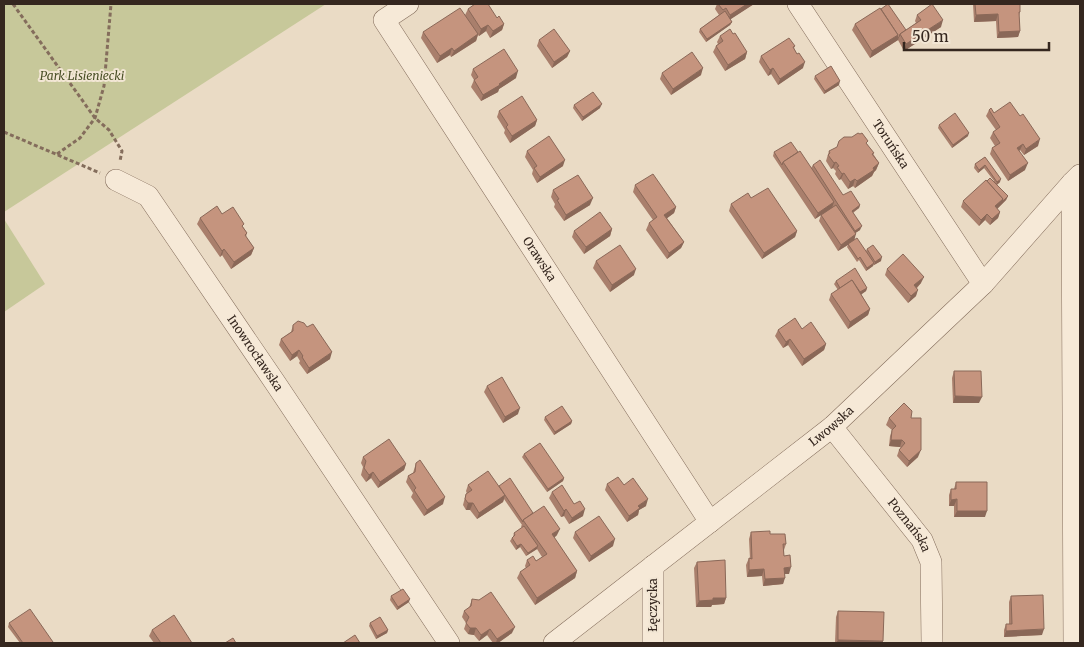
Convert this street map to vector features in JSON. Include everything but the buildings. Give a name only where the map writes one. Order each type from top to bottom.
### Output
[{"type":"street","name":"Orawska","points":[[408,4],[384,20],[710,522]]},
{"type":"street","name":"Toruńska","points":[[798,4],[983,284]]},
{"type":"street","name":"Inowrocławska","points":[[116,180],[148,196],[282,392],[449,643]]},
{"type":"street","name":"Lwowska","points":[[554,643],[832,428],[983,284],[1076,180]]},
{"type":"street","points":[[1074,643],[1076,180]]},
{"type":"street","name":"Poznańska","points":[[832,428],[922,540],[931,562],[932,643]]},
{"type":"street","name":"Łęczycka","points":[[653,566],[653,643]]},
{"type":"path","points":[[4,132],[116,180],[122,151],[109,130],[95,118],[13,4]]},
{"type":"path","points":[[57,154],[80,138],[95,118],[104,86],[111,4]]},
{"type":"green space","name":"Park Lisieniecki","points":[[4,4],[326,4],[4,212]]},
{"type":"green space","points":[[4,219],[45,284],[4,312]]}]
